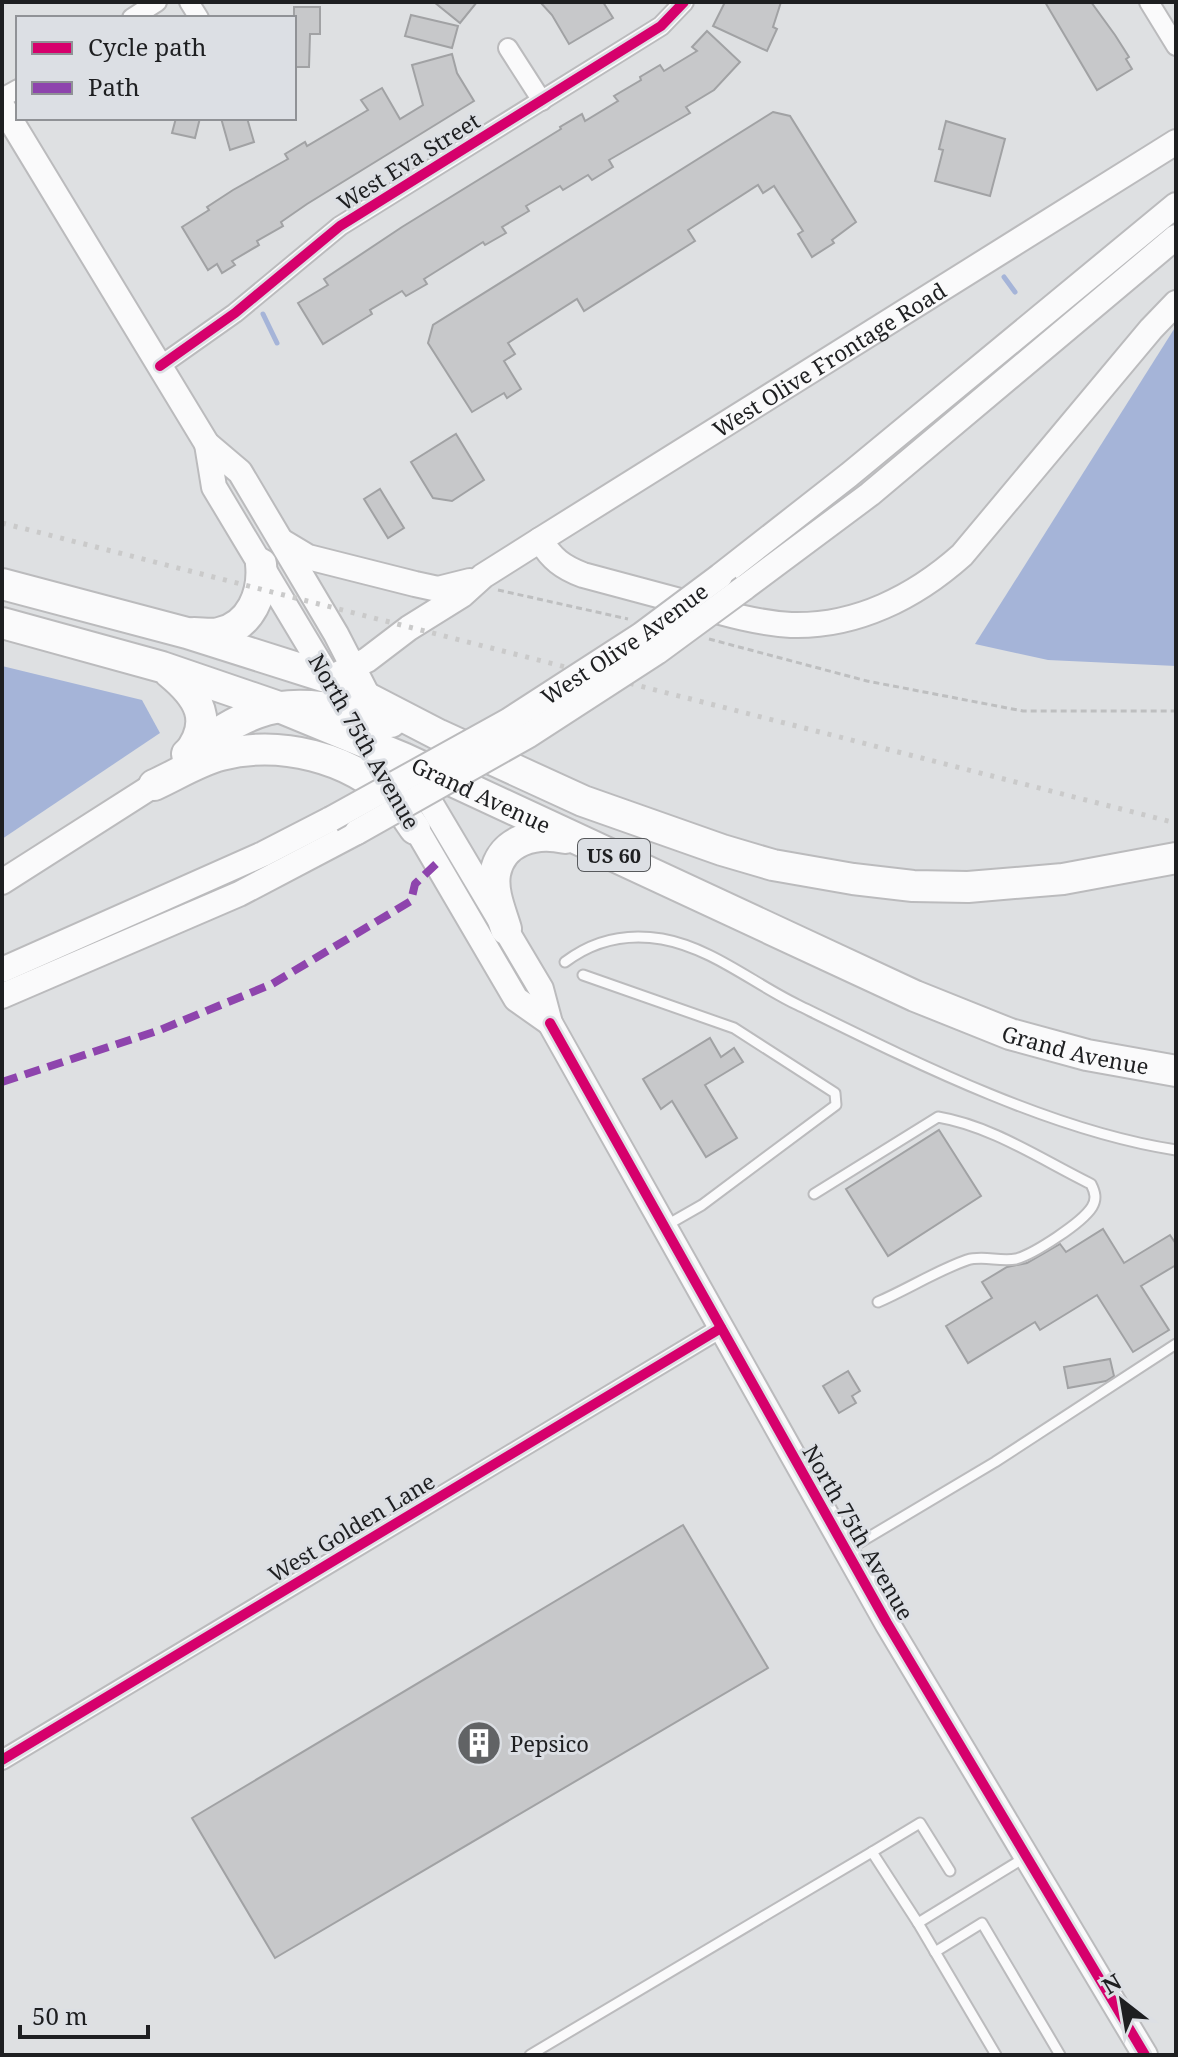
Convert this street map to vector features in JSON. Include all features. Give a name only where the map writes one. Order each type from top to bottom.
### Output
[{"type":"highway","points":[[187,633],[218,633],[247,615],[257,603],[261,590],[261,564]]},
{"type":"highway","name":"Grand Avenue","points":[[2,584],[340,673],[366,718],[403,758],[902,990],[1010,1034],[1087,1055],[1176,1071]]},
{"type":"highway","name":"Grand Avenue","points":[[2,623],[162,667],[279,707],[366,718],[439,735],[599,807],[773,865],[913,886],[968,887],[1063,879],[1176,858]]},
{"type":"highway","points":[[154,785],[187,754],[198,741],[202,730],[197,701],[162,667]]},
{"type":"highway","points":[[245,697],[292,690],[340,673]]},
{"type":"highway","points":[[187,754],[237,723],[279,707]]},
{"type":"highway","points":[[154,785],[221,755],[267,750],[298,752],[330,762],[370,781],[394,801],[415,829]]},
{"type":"highway","points":[[506,929],[495,882],[499,861],[506,850],[524,838],[540,835],[588,843]]},
{"type":"main road","name":"North 75th Avenue","points":[[2,106],[207,444],[240,472],[336,634],[340,673]]},
{"type":"main road","name":"West Olive Frontage Road","points":[[487,583],[540,540],[1176,142]]},
{"type":"main road","name":"West Olive Avenue","points":[[2,970],[263,854],[331,819],[508,721],[641,635],[849,475],[1176,205]]},
{"type":"main road","name":"West Olive Avenue","points":[[2,996],[239,894],[529,735],[657,652],[870,494],[1176,237]]},
{"type":"main road","points":[[540,540],[553,560],[564,568],[744,618],[792,625],[839,620],[890,605],[938,576],[962,555],[1176,303]]},
{"type":"main road","name":"North 75th Avenue","points":[[207,444],[214,487],[261,564],[340,673]]},
{"type":"main road","points":[[280,541],[308,557],[438,589],[487,583]]},
{"type":"main road","points":[[340,673],[462,595],[487,583]]},
{"type":"main road","name":"North 75th Avenue","points":[[366,718],[415,829],[516,999],[550,1023]]},
{"type":"main road","name":"North 75th Avenue","points":[[403,758],[541,989],[550,1023],[846,1550],[1145,2055]]},
{"type":"main road","points":[[2,882],[154,785]]},
{"type":"street","points":[[135,16],[157,2]]},
{"type":"street","name":"West Eva Street","points":[[160,366],[235,313],[340,226],[661,26],[684,2]]},
{"type":"street","points":[[1149,2],[1176,46]]},
{"type":"street","points":[[508,48],[542,101]]},
{"type":"street","name":"West Golden Lane","points":[[2,1760],[721,1328]]},
{"type":"lane","points":[[565,962],[601,941],[629,937],[663,940],[711,956],[785,999],[971,1085],[1061,1120],[1143,1145],[1176,1150]]},
{"type":"lane","points":[[583,975],[734,1028],[835,1093],[836,1105],[702,1205],[664,1227]]},
{"type":"lane","points":[[814,1194],[938,1117],[982,1129],[1091,1184],[1096,1194],[1093,1205],[1079,1221],[1027,1254],[1004,1260],[972,1258],[878,1302]]},
{"type":"lane","points":[[846,1550],[995,1462],[1176,1344]]},
{"type":"lane","points":[[530,2055],[920,1823],[950,1871]]},
{"type":"lane","points":[[872,1852],[996,2055]]},
{"type":"lane","points":[[918,1923],[1026,1857]]},
{"type":"lane","points":[[935,1952],[982,1923],[1060,2055]]},
{"type":"path","points":[[487,583],[638,622]]},
{"type":"path","points":[[698,637],[867,681],[1023,711],[1176,711]]},
{"type":"water","points":[[1176,326],[1176,666],[1048,660],[975,644]]},
{"type":"water","points":[[2,666],[142,700],[160,733],[2,839]]},
{"type":"building","points":[[434,2],[477,2],[460,23]]},
{"type":"building","points":[[540,2],[603,2],[613,18],[569,44],[552,15]]},
{"type":"building","points":[[725,2],[781,2],[773,27],[777,29],[767,51],[713,26]]},
{"type":"building","points":[[1045,2],[1091,2],[1129,57],[1126,59],[1132,69],[1097,90]]},
{"type":"building","points":[[294,7],[320,7],[320,34],[310,34],[309,67],[296,67]]},
{"type":"building","points":[[411,15],[458,26],[452,48],[405,36]]},
{"type":"building","points":[[707,31],[740,62],[714,90],[686,107],[690,113],[609,160],[613,167],[592,180],[588,175],[563,190],[560,186],[526,206],[529,211],[502,227],[506,233],[485,245],[483,242],[424,279],[427,284],[406,296],[402,291],[370,310],[372,314],[323,344],[298,303],[328,285],[324,279],[560,127],[582,114],[585,121],[618,101],[614,96],[641,80],[640,77],[660,65],[664,71],[697,51],[692,47]]},
{"type":"building","points":[[452,54],[457,73],[474,101],[307,204],[281,222],[283,226],[257,241],[259,245],[232,261],[235,265],[222,273],[217,264],[208,270],[182,227],[233,190],[288,159],[285,154],[305,142],[307,146],[368,110],[361,100],[382,88],[400,119],[423,105],[412,65]]},
{"type":"building","points":[[773,112],[790,116],[856,222],[832,240],[834,243],[812,257],[798,234],[803,231],[774,186],[763,193],[758,185],[688,230],[695,241],[584,311],[577,299],[508,343],[515,354],[504,361],[521,389],[507,398],[504,393],[472,412],[428,343],[433,325]]},
{"type":"building","points":[[175,120],[200,120],[195,138],[172,133]]},
{"type":"building","points":[[222,120],[248,120],[254,142],[230,150]]},
{"type":"building","points":[[946,121],[1005,139],[990,196],[935,181]]},
{"type":"building","points":[[456,434],[484,480],[452,501],[433,498],[411,462]]},
{"type":"building","points":[[380,489],[404,528],[388,538],[364,499]]},
{"type":"building","points":[[710,1038],[721,1057],[734,1048],[743,1062],[705,1085],[737,1138],[706,1157],[672,1101],[661,1109],[643,1079]]},
{"type":"building","points":[[939,1130],[981,1196],[888,1256],[846,1189]]},
{"type":"building","points":[[1103,1229],[1124,1263],[1170,1235],[1176,1244],[1176,1265],[1141,1286],[1169,1330],[1133,1352],[1097,1295],[1040,1330],[1035,1322],[968,1363],[946,1326],[992,1298],[982,1282],[1007,1267],[1027,1263],[1060,1244],[1066,1252]]},
{"type":"building","points":[[1110,1359],[1114,1376],[1106,1381],[1068,1388],[1064,1367]]},
{"type":"building","points":[[848,1371],[860,1391],[852,1396],[856,1403],[839,1413],[823,1386]]},
{"type":"building","name":"Pepsico","points":[[683,1525],[768,1668],[275,1958],[192,1818]]},
{"type":"waterway","points":[[1004,277],[1015,292]]},
{"type":"waterway","points":[[263,314],[277,343]]},
{"type":"railway","points":[[2,523],[1176,823]]},
{"type":"marked path","points":[[2,1082],[160,1030],[272,984],[411,901],[415,884],[436,864]]},
{"type":"cycle path","points":[[160,366],[235,313],[340,226],[661,26],[684,2]]},
{"type":"cycle path","points":[[550,1023],[887,1623],[1145,2055]]},
{"type":"cycle path","points":[[2,1760],[721,1328]]},
{"type":"place","name":"Pepsico","points":[[479,1743]]}]
